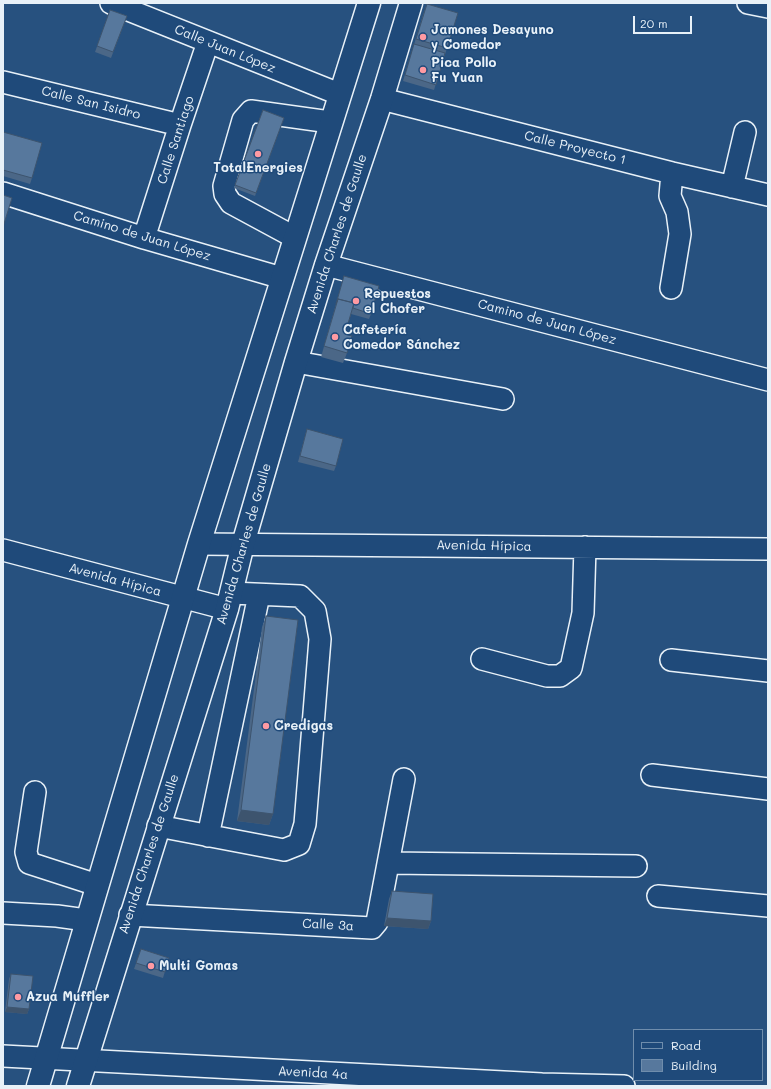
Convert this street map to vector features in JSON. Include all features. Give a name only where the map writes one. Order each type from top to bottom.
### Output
[{"type":"main road","points":[[38,1086],[86,920],[199,544],[330,122],[369,3]]},
{"type":"main road","name":"Avenida Charles de Gaulle","points":[[78,1086],[229,601],[296,362],[326,265],[382,99],[411,3]]},
{"type":"street","name":"Calle Juan López","points":[[111,3],[339,94]]},
{"type":"street","points":[[748,3],[768,7]]},
{"type":"street","name":"Calle Santiago","points":[[144,238],[208,42]]},
{"type":"street","name":"Calle San Isidro","points":[[3,82],[180,125]]},
{"type":"street","name":"Calle Proyecto 1","points":[[382,99],[672,173],[768,195]]},
{"type":"street","points":[[294,237],[231,203],[225,194],[224,186],[243,120],[251,111],[330,122]]},
{"type":"street","points":[[732,187],[745,132]]},
{"type":"street","points":[[671,288],[680,234],[677,212],[670,196],[672,173]]},
{"type":"street","name":"Camino de Juan López","points":[[3,193],[144,238],[282,278]]},
{"type":"street","name":"Camino de Juan López","points":[[326,265],[768,380]]},
{"type":"street","points":[[296,362],[503,399]]},
{"type":"street","name":"Avenida Hípica","points":[[199,544],[768,549]]},
{"type":"street","points":[[482,659],[547,676],[560,676],[571,668],[583,613],[586,547]]},
{"type":"street","name":"Avenida Hípica","points":[[3,550],[184,598],[229,601],[259,595],[300,596],[315,611],[320,639],[305,824],[299,844],[284,850],[208,836]]},
{"type":"street","points":[[158,826],[208,836],[259,595]]},
{"type":"street","points":[[671,660],[768,671]]},
{"type":"street","points":[[652,775],[768,789]]},
{"type":"street","name":"Calle 3a","points":[[130,915],[372,928],[377,922],[404,779]]},
{"type":"street","points":[[35,792],[26,852],[29,863],[97,885]]},
{"type":"street","points":[[389,863],[636,866]]},
{"type":"street","points":[[658,896],[768,906]]},
{"type":"street","points":[[3,913],[57,916],[86,920]]},
{"type":"street","name":"Avenida 4a","points":[[3,1056],[86,1062],[542,1085],[624,1086]]},
{"type":"building","points":[[427,4],[458,13],[447,48],[416,39]]},
{"type":"building","points":[[110,10],[127,16],[113,52],[97,46]]},
{"type":"building","name":"Pica Pollo Fu Yuan","points":[[414,44],[445,53],[436,85],[405,75]]},
{"type":"building","name":"TotalEnergies","points":[[263,110],[284,118],[256,193],[235,185]]},
{"type":"building","points":[[3,132],[42,143],[32,178],[3,170]]},
{"type":"building","points":[[3,195],[12,198],[3,227]]},
{"type":"building","name":"Repuestos el Chofer","points":[[344,276],[379,286],[371,314],[353,308],[354,303],[338,299],[336,304]]},
{"type":"building","points":[[338,299],[354,303],[345,334],[352,336],[347,353],[324,346]]},
{"type":"building","points":[[307,429],[343,439],[336,466],[300,456]]},
{"type":"building","name":"Credigas","points":[[266,616],[298,620],[273,814],[241,810]]},
{"type":"building","points":[[392,891],[433,894],[431,921],[387,918]]},
{"type":"building","points":[[141,949],[169,958],[165,972],[136,963]]},
{"type":"building","name":"Azua Muffler","points":[[11,974],[33,976],[29,1009],[7,1007]]},
{"type":"place","name":"Jamones Desayuno y Comedor","points":[[423,37]]},
{"type":"place","name":"Pica Pollo Fu Yuan","points":[[423,70]]},
{"type":"place","name":"TotalEnergies","points":[[258,154]]},
{"type":"place","name":"Repuestos el Chofer","points":[[356,301]]},
{"type":"place","name":"Cafetería Comedor Sánchez","points":[[335,337]]},
{"type":"place","name":"Credigas","points":[[266,726]]},
{"type":"place","name":"Multi Gomas","points":[[151,966]]},
{"type":"place","name":"Azua Muffler","points":[[18,997]]}]
